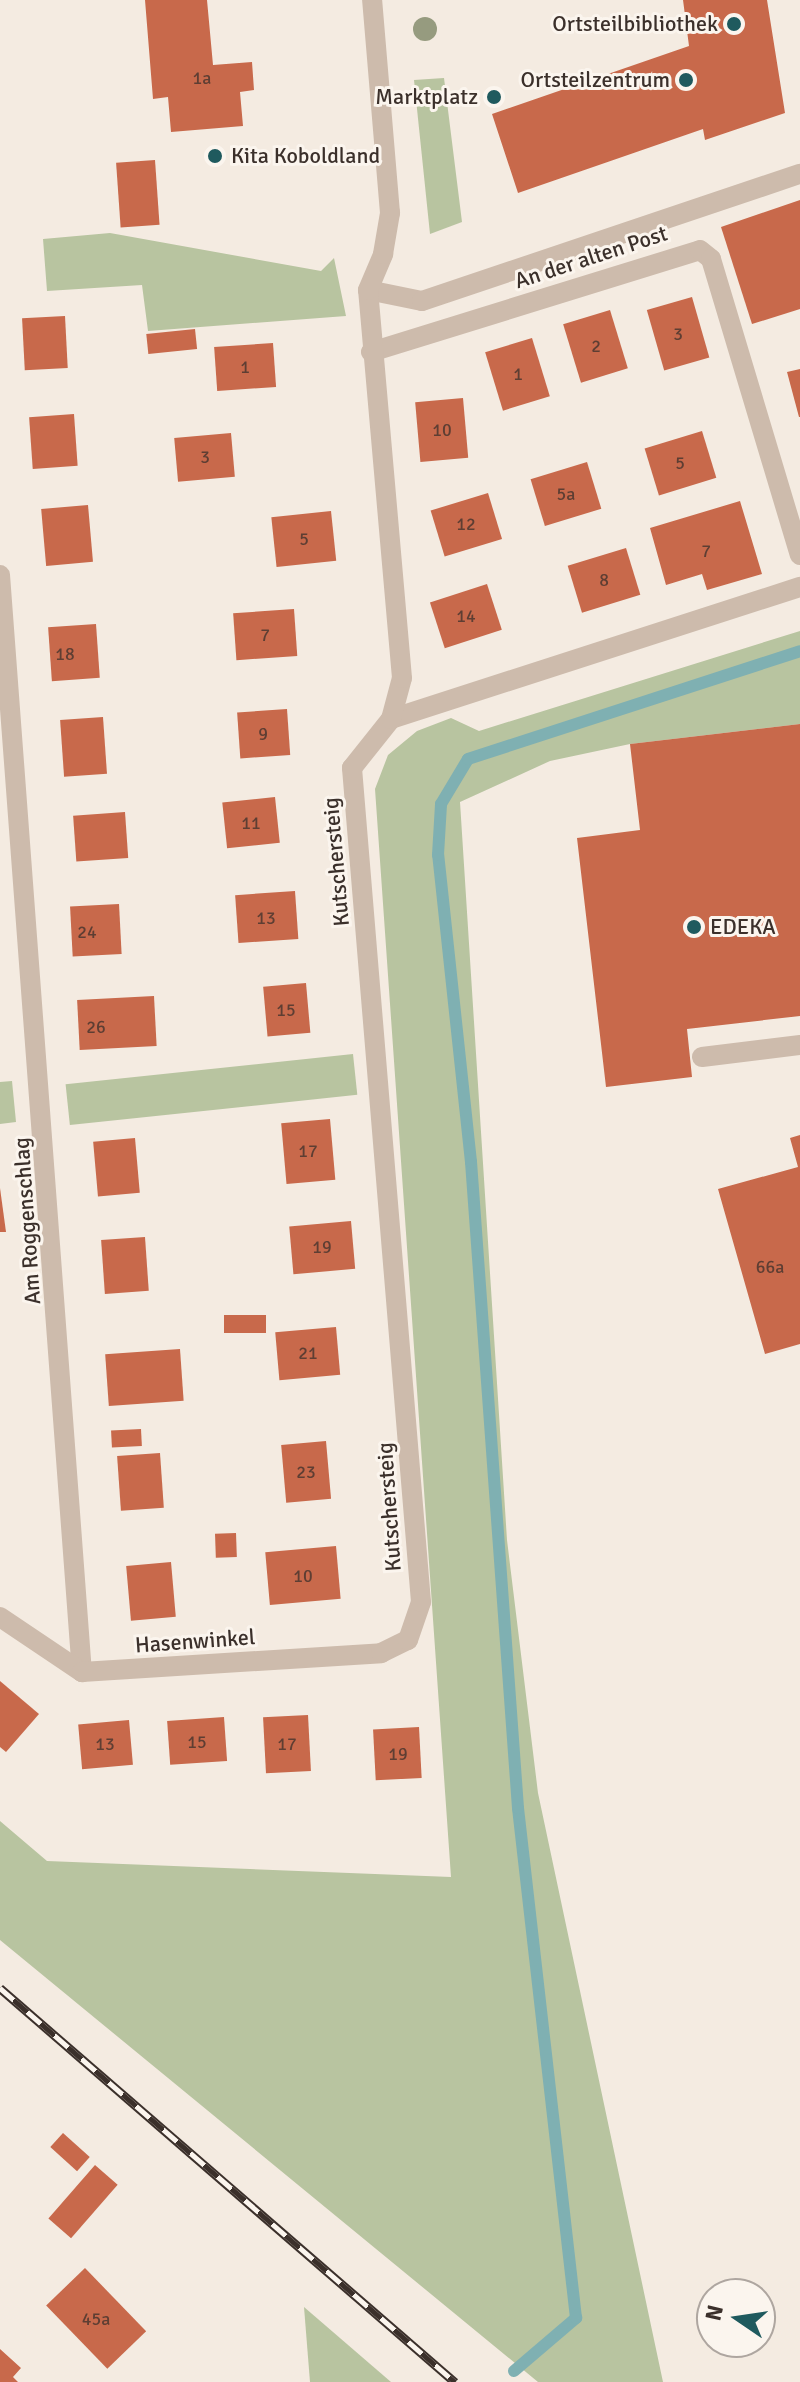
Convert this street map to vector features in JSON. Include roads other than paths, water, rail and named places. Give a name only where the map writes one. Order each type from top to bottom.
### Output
[{"type":"street","name":"Kutschersteig","points":[[372,0],[390,213],[383,254],[368,290],[371,352],[402,678],[391,719],[352,768],[421,1602],[408,1640]]},
{"type":"street","points":[[368,290],[422,301],[800,174]]},
{"type":"street","name":"An der alten Post","points":[[371,352],[700,250],[711,259],[800,555]]},
{"type":"street","name":"Am Roggenschlag","points":[[0,575],[82,1672]]},
{"type":"street","points":[[391,719],[800,587]]},
{"type":"street","points":[[702,1057],[800,1045]]},
{"type":"street","points":[[0,1617],[82,1672]]},
{"type":"street","name":"Hasenwinkel","points":[[82,1672],[381,1653],[408,1640]]},
{"type":"waterway","points":[[514,2371],[576,2318],[518,1808],[471,1162],[438,855],[441,804],[468,759],[800,651]]},
{"type":"railway","points":[[0,1988],[455,2382]]},
{"type":"place","name":"Ortsteilbibliothek","points":[[734,24]]},
{"type":"place","name":"Ortsteilzentrum","points":[[686,80]]},
{"type":"place","name":"Marktplatz","points":[[494,97]]},
{"type":"place","name":"Kita Koboldland","points":[[215,156]]},
{"type":"place","name":"EDEKA","points":[[694,927]]}]
